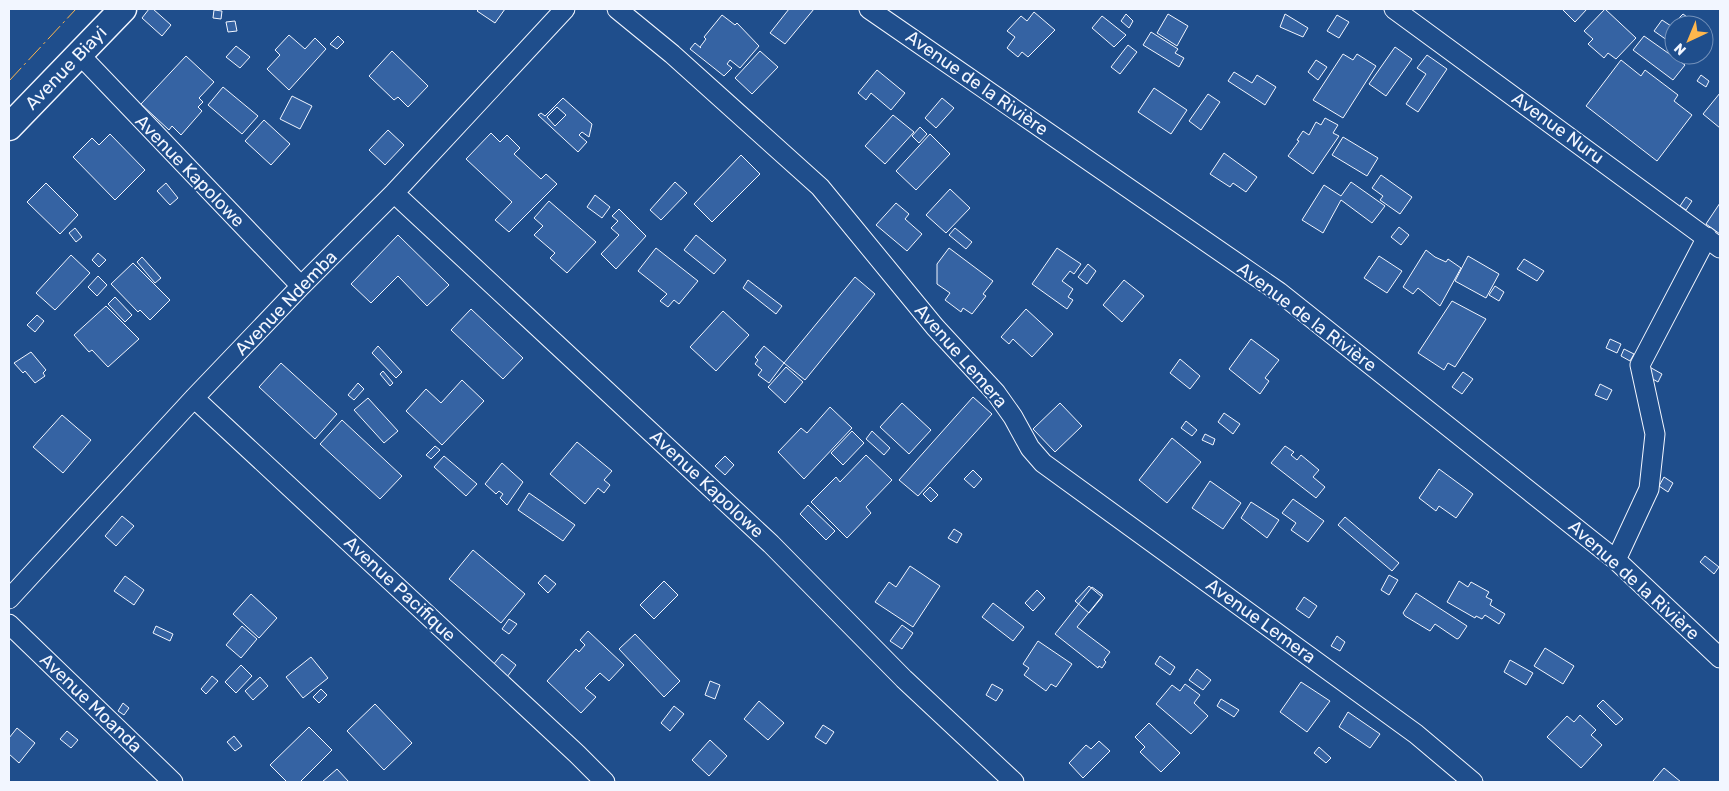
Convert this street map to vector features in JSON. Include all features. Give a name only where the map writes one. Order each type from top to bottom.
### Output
[{"type":"street","name":"Avenue Biayi","points":[[9,127],[123,9]]},
{"type":"street","name":"Avenue Ndemba","points":[[9,599],[194,398],[301,286],[394,193],[565,9]]},
{"type":"street","name":"Avenue Lemera","points":[[617,9],[672,54],[820,188],[935,327],[996,393],[1030,448],[1044,463],[1408,728],[1473,782]]},
{"type":"street","name":"Avenue de la Rivière","points":[[869,9],[1279,292],[1616,560],[1720,658]]},
{"type":"street","name":"Avenue Nuru","points":[[1394,9],[1714,242]]},
{"type":"street","name":"Avenue Kapolowe","points":[[80,55],[301,286]]},
{"type":"street","name":"Avenue Kapolowe","points":[[394,193],[771,544],[904,679],[1014,782]]},
{"type":"street","points":[[1616,560],[1649,489],[1655,434],[1640,365],[1714,242]]},
{"type":"street","name":"Avenue Pacifique","points":[[194,398],[563,740],[605,782]]},
{"type":"street","name":"Avenue Moanda","points":[[9,624],[173,782]]},
{"type":"building","points":[[149,9],[153,9],[171,25],[162,36],[142,18]]},
{"type":"building","points":[[479,9],[505,9],[495,23],[477,11]]},
{"type":"building","points":[[789,9],[814,9],[785,44],[770,33]]},
{"type":"building","points":[[1562,9],[1587,9],[1575,22]]},
{"type":"building","points":[[1605,9],[1636,38],[1616,59],[1608,53],[1604,58],[1588,44],[1593,39],[1584,31]]},
{"type":"building","points":[[214,10],[222,11],[221,19],[213,18]]},
{"type":"building","points":[[1034,12],[1055,30],[1028,57],[1022,52],[1018,57],[1007,48],[1015,37],[1007,31],[1021,16],[1027,21]]},
{"type":"building","points":[[1126,14],[1133,21],[1129,28],[1121,21]]},
{"type":"building","points":[[1168,14],[1188,26],[1177,46],[1157,33]]},
{"type":"building","points":[[1285,14],[1308,28],[1303,37],[1280,27]]},
{"type":"building","points":[[722,15],[735,25],[737,23],[759,46],[740,68],[730,60],[727,64],[732,68],[724,76],[690,49],[695,43],[701,48],[706,39],[704,37]]},
{"type":"building","points":[[1337,15],[1349,22],[1339,38],[1327,31]]},
{"type":"building","points":[[1102,16],[1126,35],[1114,47],[1092,28]]},
{"type":"building","points":[[1662,20],[1664,21],[1664,38],[1654,31]]},
{"type":"building","points":[[235,21],[237,31],[228,32],[226,22]]},
{"type":"building","points":[[1151,32],[1178,49],[1175,53],[1184,58],[1179,67],[1143,45]]},
{"type":"building","points":[[289,35],[305,49],[315,38],[326,49],[289,90],[267,69],[280,55],[275,50]]},
{"type":"building","points":[[338,36],[344,42],[337,49],[330,44]]},
{"type":"building","points":[[1644,36],[1664,50],[1664,65],[1685,65],[1673,80],[1633,50]]},
{"type":"building","points":[[1128,45],[1137,52],[1120,74],[1111,67]]},
{"type":"building","points":[[236,46],[250,57],[240,68],[226,57]]},
{"type":"building","points":[[1395,47],[1412,59],[1386,96],[1369,84]]},
{"type":"building","points":[[392,51],[428,86],[408,107],[398,97],[394,100],[369,76]]},
{"type":"building","points":[[760,51],[778,67],[752,94],[735,78]]},
{"type":"building","points":[[1343,54],[1353,60],[1357,54],[1376,66],[1343,118],[1313,100]]},
{"type":"building","points":[[1427,55],[1447,69],[1418,112],[1406,104],[1426,74],[1417,68]]},
{"type":"building","points":[[186,56],[214,82],[199,98],[203,102],[198,107],[202,111],[181,135],[172,126],[169,130],[141,104]]},
{"type":"building","points":[[1316,60],[1327,67],[1318,80],[1308,72]]},
{"type":"building","points":[[1621,60],[1641,76],[1645,70],[1678,95],[1674,101],[1692,115],[1657,161],[1586,106]]},
{"type":"building","points":[[877,70],[905,93],[891,110],[871,93],[866,100],[858,93]]},
{"type":"building","points":[[1234,72],[1252,83],[1257,75],[1276,87],[1265,105],[1228,81]]},
{"type":"building","points":[[1701,75],[1709,81],[1706,87],[1697,81]]},
{"type":"building","points":[[223,87],[258,116],[242,134],[208,105]]},
{"type":"building","points":[[1154,88],[1187,110],[1171,134],[1138,112]]},
{"type":"building","points":[[1720,93],[1720,128],[1703,114]]},
{"type":"building","points":[[1208,94],[1220,102],[1201,130],[1189,121]]},
{"type":"building","points":[[292,96],[312,106],[300,129],[280,119]]},
{"type":"building","points":[[563,98],[592,124],[589,137],[582,132],[579,135],[587,142],[578,152],[538,115],[541,113],[545,116]],"holes":[[[557,107],[566,115],[555,126],[547,117]]]},
{"type":"building","points":[[942,98],[954,108],[936,128],[925,118]]},
{"type":"building","points":[[893,115],[914,132],[885,164],[865,146]]},
{"type":"building","points":[[1325,118],[1338,125],[1333,133],[1339,136],[1313,174],[1288,156],[1299,141],[1297,140],[1303,131],[1309,135],[1316,122],[1321,125]]},
{"type":"building","points":[[264,120],[290,144],[271,165],[245,141]]},
{"type":"building","points":[[920,127],[927,134],[919,143],[912,136]]},
{"type":"building","points":[[388,130],[404,145],[385,165],[369,150]]},
{"type":"building","points":[[491,133],[500,142],[507,135],[520,148],[514,154],[541,179],[546,174],[557,184],[509,232],[495,220],[512,202],[466,159]]},
{"type":"building","points":[[110,134],[145,170],[115,200],[73,157],[92,138],[99,145]]},
{"type":"building","points":[[930,134],[950,154],[916,190],[896,171]]},
{"type":"building","points":[[1343,137],[1378,158],[1367,176],[1332,155]]},
{"type":"building","points":[[1224,153],[1257,177],[1246,192],[1233,183],[1230,187],[1210,174]]},
{"type":"building","points":[[741,155],[760,174],[712,222],[694,204]]},
{"type":"building","points":[[1381,175],[1412,197],[1400,214],[1380,200],[1383,196],[1372,188]]},
{"type":"building","points":[[675,182],[687,193],[661,220],[650,210]]},
{"type":"building","points":[[1351,182],[1385,206],[1372,223],[1341,200],[1323,233],[1302,220],[1324,185],[1341,196]]},
{"type":"building","points":[[46,183],[78,215],[60,234],[27,202]]},
{"type":"building","points":[[166,183],[178,198],[170,205],[157,191]]},
{"type":"building","points":[[950,189],[970,208],[946,233],[926,215]]},
{"type":"building","points":[[595,195],[610,207],[602,218],[587,207]]},
{"type":"building","points":[[1686,197],[1692,201],[1686,210],[1680,206]]},
{"type":"building","points":[[549,201],[596,242],[567,273],[550,258],[555,253],[534,235],[543,226],[534,218]]},
{"type":"building","points":[[896,203],[909,214],[905,219],[922,234],[907,251],[876,225]]},
{"type":"building","points":[[1720,203],[1720,234],[1706,224]]},
{"type":"building","points":[[619,209],[646,236],[616,269],[601,254],[619,235],[611,228],[618,221],[612,216]]},
{"type":"building","points":[[1399,227],[1409,235],[1401,245],[1391,237]]},
{"type":"building","points":[[75,228],[82,237],[76,242],[69,233]]},
{"type":"building","points":[[955,228],[972,242],[966,249],[949,235]]},
{"type":"building","points":[[398,235],[449,285],[427,306],[398,276],[371,303],[351,284]]},
{"type":"building","points":[[696,235],[726,260],[714,274],[684,250]]},
{"type":"building","points":[[656,248],[698,281],[679,304],[674,300],[668,307],[660,301],[667,294],[638,271]]},
{"type":"building","points":[[949,248],[993,281],[983,294],[986,296],[972,314],[963,308],[961,312],[945,300],[950,293],[937,284],[937,264]]},
{"type":"building","points":[[1057,248],[1081,264],[1074,274],[1070,271],[1062,281],[1073,289],[1068,297],[1073,300],[1067,309],[1032,284]]},
{"type":"building","points":[[1426,250],[1435,257],[1446,262],[1448,259],[1461,268],[1440,306],[1418,288],[1413,294],[1403,287]]},
{"type":"building","points":[[98,253],[106,260],[99,267],[92,260]]},
{"type":"building","points":[[71,255],[90,273],[55,310],[36,293]]},
{"type":"building","points":[[1379,256],[1402,271],[1387,293],[1364,278]]},
{"type":"building","points":[[1468,256],[1499,274],[1486,298],[1455,281]]},
{"type":"building","points":[[142,257],[161,278],[155,283],[137,262]]},
{"type":"building","points":[[1524,259],[1544,271],[1537,281],[1517,269]]},
{"type":"building","points":[[133,263],[170,300],[150,320],[140,310],[138,312],[111,284]]},
{"type":"building","points":[[1088,264],[1096,271],[1087,284],[1078,277]]},
{"type":"building","points":[[98,276],[107,285],[97,296],[88,287]]},
{"type":"building","points":[[855,277],[875,294],[805,380],[784,363]]},
{"type":"building","points":[[748,280],[782,306],[776,314],[743,288]]},
{"type":"building","points":[[1124,280],[1144,296],[1122,322],[1103,305]]},
{"type":"building","points":[[1495,286],[1504,292],[1499,301],[1489,295]]},
{"type":"building","points":[[115,297],[132,315],[125,322],[108,304]]},
{"type":"building","points":[[1452,301],[1486,319],[1455,367],[1448,363],[1444,370],[1418,353]]},
{"type":"building","points":[[106,306],[139,339],[108,367],[92,350],[89,352],[74,335]]},
{"type":"building","points":[[471,309],[523,358],[503,379],[451,330]]},
{"type":"building","points":[[1026,309],[1053,334],[1032,357],[1013,339],[1009,344],[1001,337]]},
{"type":"building","points":[[723,311],[749,335],[716,371],[690,347]]},
{"type":"building","points":[[37,315],[44,321],[35,332],[27,325]]},
{"type":"building","points":[[1251,339],[1279,360],[1265,378],[1269,381],[1260,394],[1229,369]]},
{"type":"building","points":[[1610,339],[1621,344],[1617,353],[1606,348]]},
{"type":"building","points":[[378,346],[402,372],[396,378],[372,353]]},
{"type":"building","points":[[764,346],[784,363],[769,383],[758,375],[762,370],[755,364],[758,360],[755,357]]},
{"type":"building","points":[[1624,349],[1634,354],[1630,361],[1621,356]]},
{"type":"building","points":[[31,352],[46,370],[43,373],[45,376],[35,383],[25,371],[23,373],[14,363]]},
{"type":"building","points":[[1180,359],[1200,376],[1190,389],[1170,373]]},
{"type":"building","points":[[281,363],[337,414],[315,439],[259,387]]},
{"type":"building","points":[[1646,365],[1662,374],[1658,382],[1642,373]]},
{"type":"building","points":[[786,367],[803,382],[785,403],[768,387]]},
{"type":"building","points":[[383,371],[393,383],[390,386],[380,374]]},
{"type":"building","points":[[1463,372],[1473,379],[1462,394],[1452,387]]},
{"type":"building","points":[[462,380],[484,401],[442,445],[406,411],[426,389],[441,403]]},
{"type":"building","points":[[358,383],[364,389],[354,400],[348,395]]},
{"type":"building","points":[[1600,384],[1612,390],[1607,400],[1595,395]]},
{"type":"building","points":[[973,397],[992,414],[918,496],[899,480]]},
{"type":"building","points":[[368,398],[398,431],[384,443],[354,410]]},
{"type":"building","points":[[902,403],[931,430],[909,454],[880,427]]},
{"type":"building","points":[[1060,403],[1082,426],[1055,452],[1033,429]]},
{"type":"building","points":[[830,407],[852,428],[804,479],[778,452],[801,428],[807,433]]},
{"type":"building","points":[[1224,413],[1240,424],[1233,434],[1218,422]]},
{"type":"building","points":[[62,415],[91,440],[63,473],[33,447]]},
{"type":"building","points":[[342,420],[402,476],[380,499],[320,444]]},
{"type":"building","points":[[1186,421],[1197,430],[1192,436],[1181,428]]},
{"type":"building","points":[[852,431],[864,443],[843,465],[831,453]]},
{"type":"building","points":[[872,431],[890,448],[884,455],[866,439]]},
{"type":"building","points":[[1205,434],[1215,439],[1213,445],[1202,440]]},
{"type":"building","points":[[1172,438],[1201,462],[1167,503],[1139,480]]},
{"type":"building","points":[[577,442],[612,471],[604,480],[610,485],[604,493],[598,488],[585,504],[550,474]]},
{"type":"building","points":[[435,446],[440,450],[431,459],[426,455]]},
{"type":"building","points":[[1285,446],[1294,452],[1291,455],[1297,460],[1301,455],[1319,470],[1313,477],[1325,487],[1316,498],[1271,463]]},
{"type":"building","points":[[866,455],[892,480],[866,507],[871,513],[847,538],[811,502],[836,477],[840,482]]},
{"type":"building","points":[[444,456],[477,484],[466,496],[434,467]]},
{"type":"building","points":[[725,456],[734,465],[725,475],[715,466]]},
{"type":"building","points":[[502,463],[523,482],[507,505],[500,498],[503,494],[499,491],[496,494],[485,484]]},
{"type":"building","points":[[1439,469],[1473,494],[1456,518],[1439,506],[1436,511],[1419,498]]},
{"type":"building","points":[[973,470],[982,479],[974,488],[964,479]]},
{"type":"building","points":[[1664,477],[1673,483],[1668,492],[1659,486]]},
{"type":"building","points":[[1210,481],[1241,503],[1223,529],[1192,508]]},
{"type":"building","points":[[930,487],[938,495],[931,502],[923,494]]},
{"type":"building","points":[[529,493],[575,525],[563,541],[518,510]]},
{"type":"building","points":[[1293,499],[1324,521],[1308,542],[1291,530],[1296,523],[1282,513]]},
{"type":"building","points":[[1251,502],[1279,520],[1267,538],[1241,518]]},
{"type":"building","points":[[808,505],[835,531],[826,540],[800,514]]},
{"type":"building","points":[[122,516],[134,526],[116,546],[105,536]]},
{"type":"building","points":[[1345,517],[1399,563],[1392,571],[1338,525]]},
{"type":"building","points":[[954,529],[962,534],[957,543],[948,538]]},
{"type":"building","points":[[473,550],[525,594],[501,623],[449,579]]},
{"type":"building","points":[[1705,556],[1719,567],[1714,574],[1700,562]]},
{"type":"building","points":[[910,566],[940,586],[913,627],[875,602],[889,582],[896,587]]},
{"type":"building","points":[[545,575],[556,584],[548,593],[538,583]]},
{"type":"building","points":[[1389,575],[1398,580],[1389,595],[1381,590]]},
{"type":"building","points":[[125,576],[144,590],[134,605],[114,591]]},
{"type":"building","points":[[664,581],[678,595],[654,619],[640,605]]},
{"type":"building","points":[[1459,581],[1468,587],[1471,582],[1489,592],[1486,597],[1492,600],[1490,605],[1505,614],[1499,624],[1485,615],[1482,619],[1476,616],[1475,618],[1447,602]]},
{"type":"building","points":[[1089,586],[1102,597],[1089,613],[1075,601]]},
{"type":"building","points":[[1092,587],[1103,595],[1077,627],[1110,652],[1104,660],[1106,662],[1102,668],[1099,666],[1098,668],[1055,634]]},
{"type":"building","points":[[1037,590],[1045,598],[1033,611],[1025,603]]},
{"type":"building","points":[[1416,593],[1467,626],[1459,638],[1457,639],[1435,624],[1430,631],[1405,616],[1403,613]]},
{"type":"building","points":[[251,594],[277,618],[259,638],[233,614]]},
{"type":"building","points":[[1304,597],[1317,606],[1309,618],[1296,609]]},
{"type":"building","points":[[993,603],[1024,627],[1013,641],[982,617]]},
{"type":"building","points":[[509,619],[517,624],[509,634],[502,629]]},
{"type":"building","points":[[902,625],[913,633],[902,649],[890,641]]},
{"type":"building","points":[[156,626],[173,634],[170,641],[153,633]]},
{"type":"building","points":[[242,626],[257,639],[241,658],[226,645]]},
{"type":"building","points":[[588,631],[624,665],[609,681],[600,673],[585,688],[596,697],[581,713],[547,681],[576,649],[579,652],[585,645],[580,640]]},
{"type":"building","points":[[635,634],[680,681],[664,697],[619,649]]},
{"type":"building","points":[[1337,636],[1345,642],[1340,651],[1331,646]]},
{"type":"building","points":[[1038,641],[1072,664],[1056,687],[1051,684],[1046,691],[1024,675],[1029,668],[1023,664]]},
{"type":"building","points":[[1545,648],[1574,666],[1563,684],[1534,666]]},
{"type":"building","points":[[502,654],[516,665],[507,677],[493,665]]},
{"type":"building","points":[[1160,656],[1175,667],[1170,675],[1155,664]]},
{"type":"building","points":[[311,657],[328,678],[303,698],[286,677]]},
{"type":"building","points":[[1510,660],[1533,673],[1526,685],[1504,672]]},
{"type":"building","points":[[241,665],[252,676],[236,693],[225,682]]},
{"type":"building","points":[[1197,669],[1211,680],[1203,690],[1189,680]]},
{"type":"building","points":[[212,676],[218,681],[206,694],[201,689]]},
{"type":"building","points":[[260,677],[268,686],[253,700],[245,691]]},
{"type":"building","points":[[710,681],[720,685],[715,699],[705,695]]},
{"type":"building","points":[[1301,682],[1330,701],[1307,732],[1280,712]]},
{"type":"building","points":[[992,684],[1003,690],[996,701],[986,695]]},
{"type":"building","points":[[1185,684],[1200,695],[1194,703],[1208,716],[1191,734],[1156,704],[1172,685],[1180,691]]},
{"type":"building","points":[[321,689],[327,695],[319,703],[313,697]]},
{"type":"building","points":[[1221,699],[1239,710],[1234,717],[1217,706]]},
{"type":"building","points":[[1603,700],[1623,719],[1616,725],[1597,706]]},
{"type":"building","points":[[759,701],[784,723],[768,740],[744,719]]},
{"type":"building","points":[[123,703],[129,708],[124,715],[118,711]]},
{"type":"building","points":[[375,704],[412,743],[384,770],[347,731]]},
{"type":"building","points":[[674,706],[684,714],[670,731],[661,723]]},
{"type":"building","points":[[1348,712],[1380,734],[1370,748],[1339,727]]},
{"type":"building","points":[[1580,715],[1596,730],[1591,735],[1602,745],[1581,768],[1547,737],[1567,716],[1574,722]]},
{"type":"building","points":[[1149,723],[1180,753],[1161,772],[1140,752],[1145,747],[1135,737]]},
{"type":"building","points":[[823,725],[834,732],[826,744],[815,737]]},
{"type":"building","points":[[309,727],[332,750],[300,782],[287,782],[270,765]]},
{"type":"building","points":[[17,728],[35,743],[19,763],[9,754],[9,738]]},
{"type":"building","points":[[67,731],[78,740],[71,748],[60,739]]},
{"type":"building","points":[[234,736],[242,746],[235,751],[227,742]]},
{"type":"building","points":[[710,740],[727,756],[709,776],[692,760]]},
{"type":"building","points":[[1099,741],[1110,751],[1083,778],[1069,763],[1086,745],[1091,749]]},
{"type":"building","points":[[1319,747],[1331,758],[1326,763],[1314,753]]},
{"type":"building","points":[[1664,768],[1681,782],[1653,781]]},
{"type":"building","points":[[337,769],[349,782],[322,782]]},
{"type":"power","points":[[9,81],[76,9]]}]
